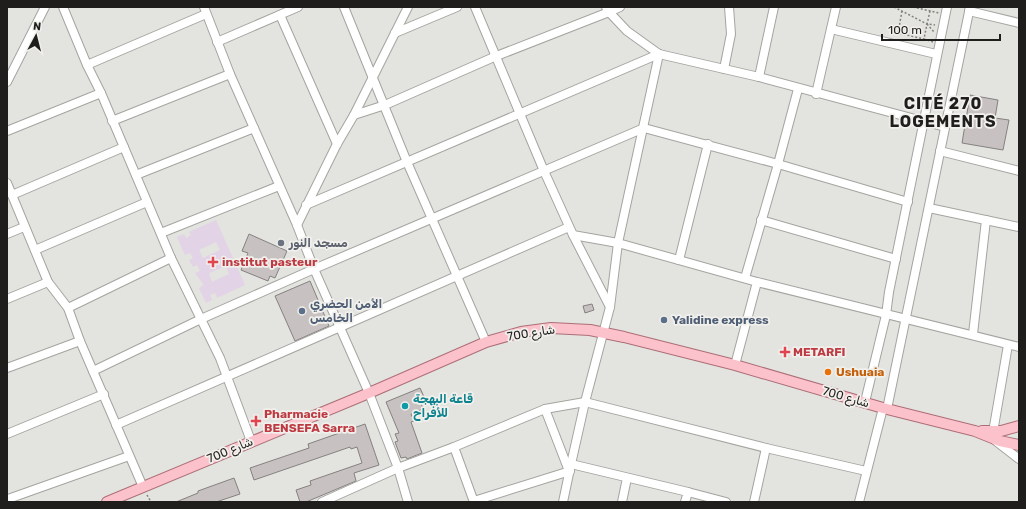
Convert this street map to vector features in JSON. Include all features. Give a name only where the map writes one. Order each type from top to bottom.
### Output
[{"type":"main road","name":"شارع 700","points":[[107,502],[486,342],[521,332],[551,328],[604,332],[735,365],[885,408],[992,435]]},
{"type":"main road","points":[[992,435],[1019,426]]},
{"type":"main road","points":[[992,435],[1019,445]]},
{"type":"street","points":[[7,82],[45,7]]},
{"type":"street","points":[[64,7],[171,258],[228,378],[251,441]]},
{"type":"street","points":[[217,42],[298,7]]},
{"type":"street","points":[[344,7],[386,105],[408,162],[486,342]]},
{"type":"street","points":[[297,225],[408,7]]},
{"type":"street","points":[[395,33],[457,7]]},
{"type":"street","points":[[475,7],[494,57],[544,171],[571,231],[610,307]]},
{"type":"street","points":[[354,115],[386,105],[608,9],[620,7]]},
{"type":"street","points":[[724,69],[731,34],[729,7]]},
{"type":"street","points":[[759,77],[774,7]]},
{"type":"street","points":[[816,94],[836,7]]},
{"type":"street","points":[[608,9],[627,31],[659,54],[759,77],[816,94],[945,127]]},
{"type":"street","points":[[859,502],[866,471],[885,408],[907,319],[970,9],[1019,23]]},
{"type":"street","points":[[88,65],[205,10],[230,74],[297,225],[339,327],[369,392],[398,468],[408,502]]},
{"type":"street","points":[[865,402],[886,315],[936,54],[946,10]]},
{"type":"street","points":[[280,15],[337,144]]},
{"type":"street","points":[[831,29],[936,54]]},
{"type":"street","points":[[306,205],[659,54]]},
{"type":"street","points":[[563,502],[585,402],[610,307],[618,243],[659,54]]},
{"type":"street","points":[[112,121],[230,74]]},
{"type":"street","points":[[745,278],[798,89]]},
{"type":"street","points":[[7,131],[101,93]]},
{"type":"street","points":[[136,176],[254,128]]},
{"type":"street","points":[[93,371],[201,319],[314,269],[644,128],[708,144],[908,202]]},
{"type":"street","points":[[679,260],[708,144]]},
{"type":"street","points":[[12,195],[124,147]]},
{"type":"street","points":[[940,152],[1019,171]]},
{"type":"street","points":[[7,183],[48,282],[68,308],[80,341],[143,487]]},
{"type":"street","points":[[161,233],[279,186]]},
{"type":"street","points":[[36,250],[147,202]]},
{"type":"street","points":[[929,208],[1019,227]]},
{"type":"street","points":[[761,220],[896,259]]},
{"type":"street","points":[[972,334],[986,220]]},
{"type":"street","points":[[7,234],[24,227]]},
{"type":"street","points":[[116,425],[228,378],[457,275],[571,231],[757,282],[886,315],[972,334],[1019,347]]},
{"type":"street","points":[[68,308],[171,258]]},
{"type":"street","points":[[7,299],[48,282]]},
{"type":"street","points":[[735,365],[757,282]]},
{"type":"street","points":[[7,368],[80,341]]},
{"type":"street","points":[[1008,345],[992,435],[1019,458]]},
{"type":"street","points":[[7,434],[104,394]]},
{"type":"street","points":[[322,502],[398,468],[454,447],[545,409],[585,402],[766,448],[866,471]]},
{"type":"street","points":[[545,409],[570,468]]},
{"type":"street","points":[[454,447],[474,502],[570,468],[627,478],[726,502]]},
{"type":"street","points":[[754,502],[766,448]]},
{"type":"street","points":[[9,499],[129,456]]},
{"type":"street","points":[[622,502],[627,478]]},
{"type":"street","points":[[685,502],[688,492]]},
{"type":"path","points":[[894,7],[927,24],[941,26]]},
{"type":"path","points":[[913,7],[930,11],[946,10]]},
{"type":"path","points":[[902,11],[898,33],[932,41],[936,54]]},
{"type":"path","points":[[924,39],[930,11]]},
{"type":"path","points":[[927,24],[935,34]]},
{"type":"shaded area","name":"institut pasteur","points":[[216,220],[245,285],[217,298],[215,293],[210,295],[212,300],[206,303],[199,288],[204,285],[195,273],[200,271],[197,265],[193,267],[189,260],[193,258],[190,253],[185,255],[177,237],[184,234],[186,238],[191,235],[189,232]],"holes":[[[216,242],[220,250],[203,258],[199,250]],[[226,266],[229,274],[212,282],[209,273]]]},
{"type":"building","points":[[970,95],[998,100],[995,118],[1009,120],[1003,150],[962,143]]},
{"type":"building","points":[[249,234],[287,251],[275,278],[270,276],[268,281],[241,270],[248,253],[242,251]]},
{"type":"building","name":"الأمن الحضري الخامس","points":[[310,281],[329,326],[295,341],[275,296]]},
{"type":"building","points":[[592,304],[594,310],[585,313],[583,306]]},
{"type":"building","points":[[420,388],[426,401],[421,403],[423,409],[411,414],[414,421],[411,422],[422,453],[407,459],[406,457],[401,458],[395,442],[398,441],[395,434],[399,433],[386,402]]},
{"type":"building","points":[[365,424],[379,465],[354,473],[356,481],[306,502],[300,502],[296,490],[311,485],[310,481],[362,463],[357,447],[351,449],[350,447],[254,480],[250,468],[309,448],[308,444]]},
{"type":"building","points":[[234,478],[240,494],[216,502],[176,502],[198,493],[198,491]]},
{"type":"place","name":"مسجد النور","points":[[281,243]]},
{"type":"place","name":"institut pasteur","points":[[213,262]]},
{"type":"place","name":"الأمن الحضري الخامس","points":[[302,311]]},
{"type":"place","name":"Yalidine express","points":[[664,320]]},
{"type":"place","name":"METARFI","points":[[785,352]]},
{"type":"place","name":"Ushuaia","points":[[828,372]]},
{"type":"place","name":"قاعة البهجة للأفراح","points":[[405,406]]},
{"type":"place","name":"Pharmacie BENSEFA Sarra","points":[[256,421]]},
{"type":"district","name":"CITÉ 270 LOGEMENTS","points":[[943,112]]}]
